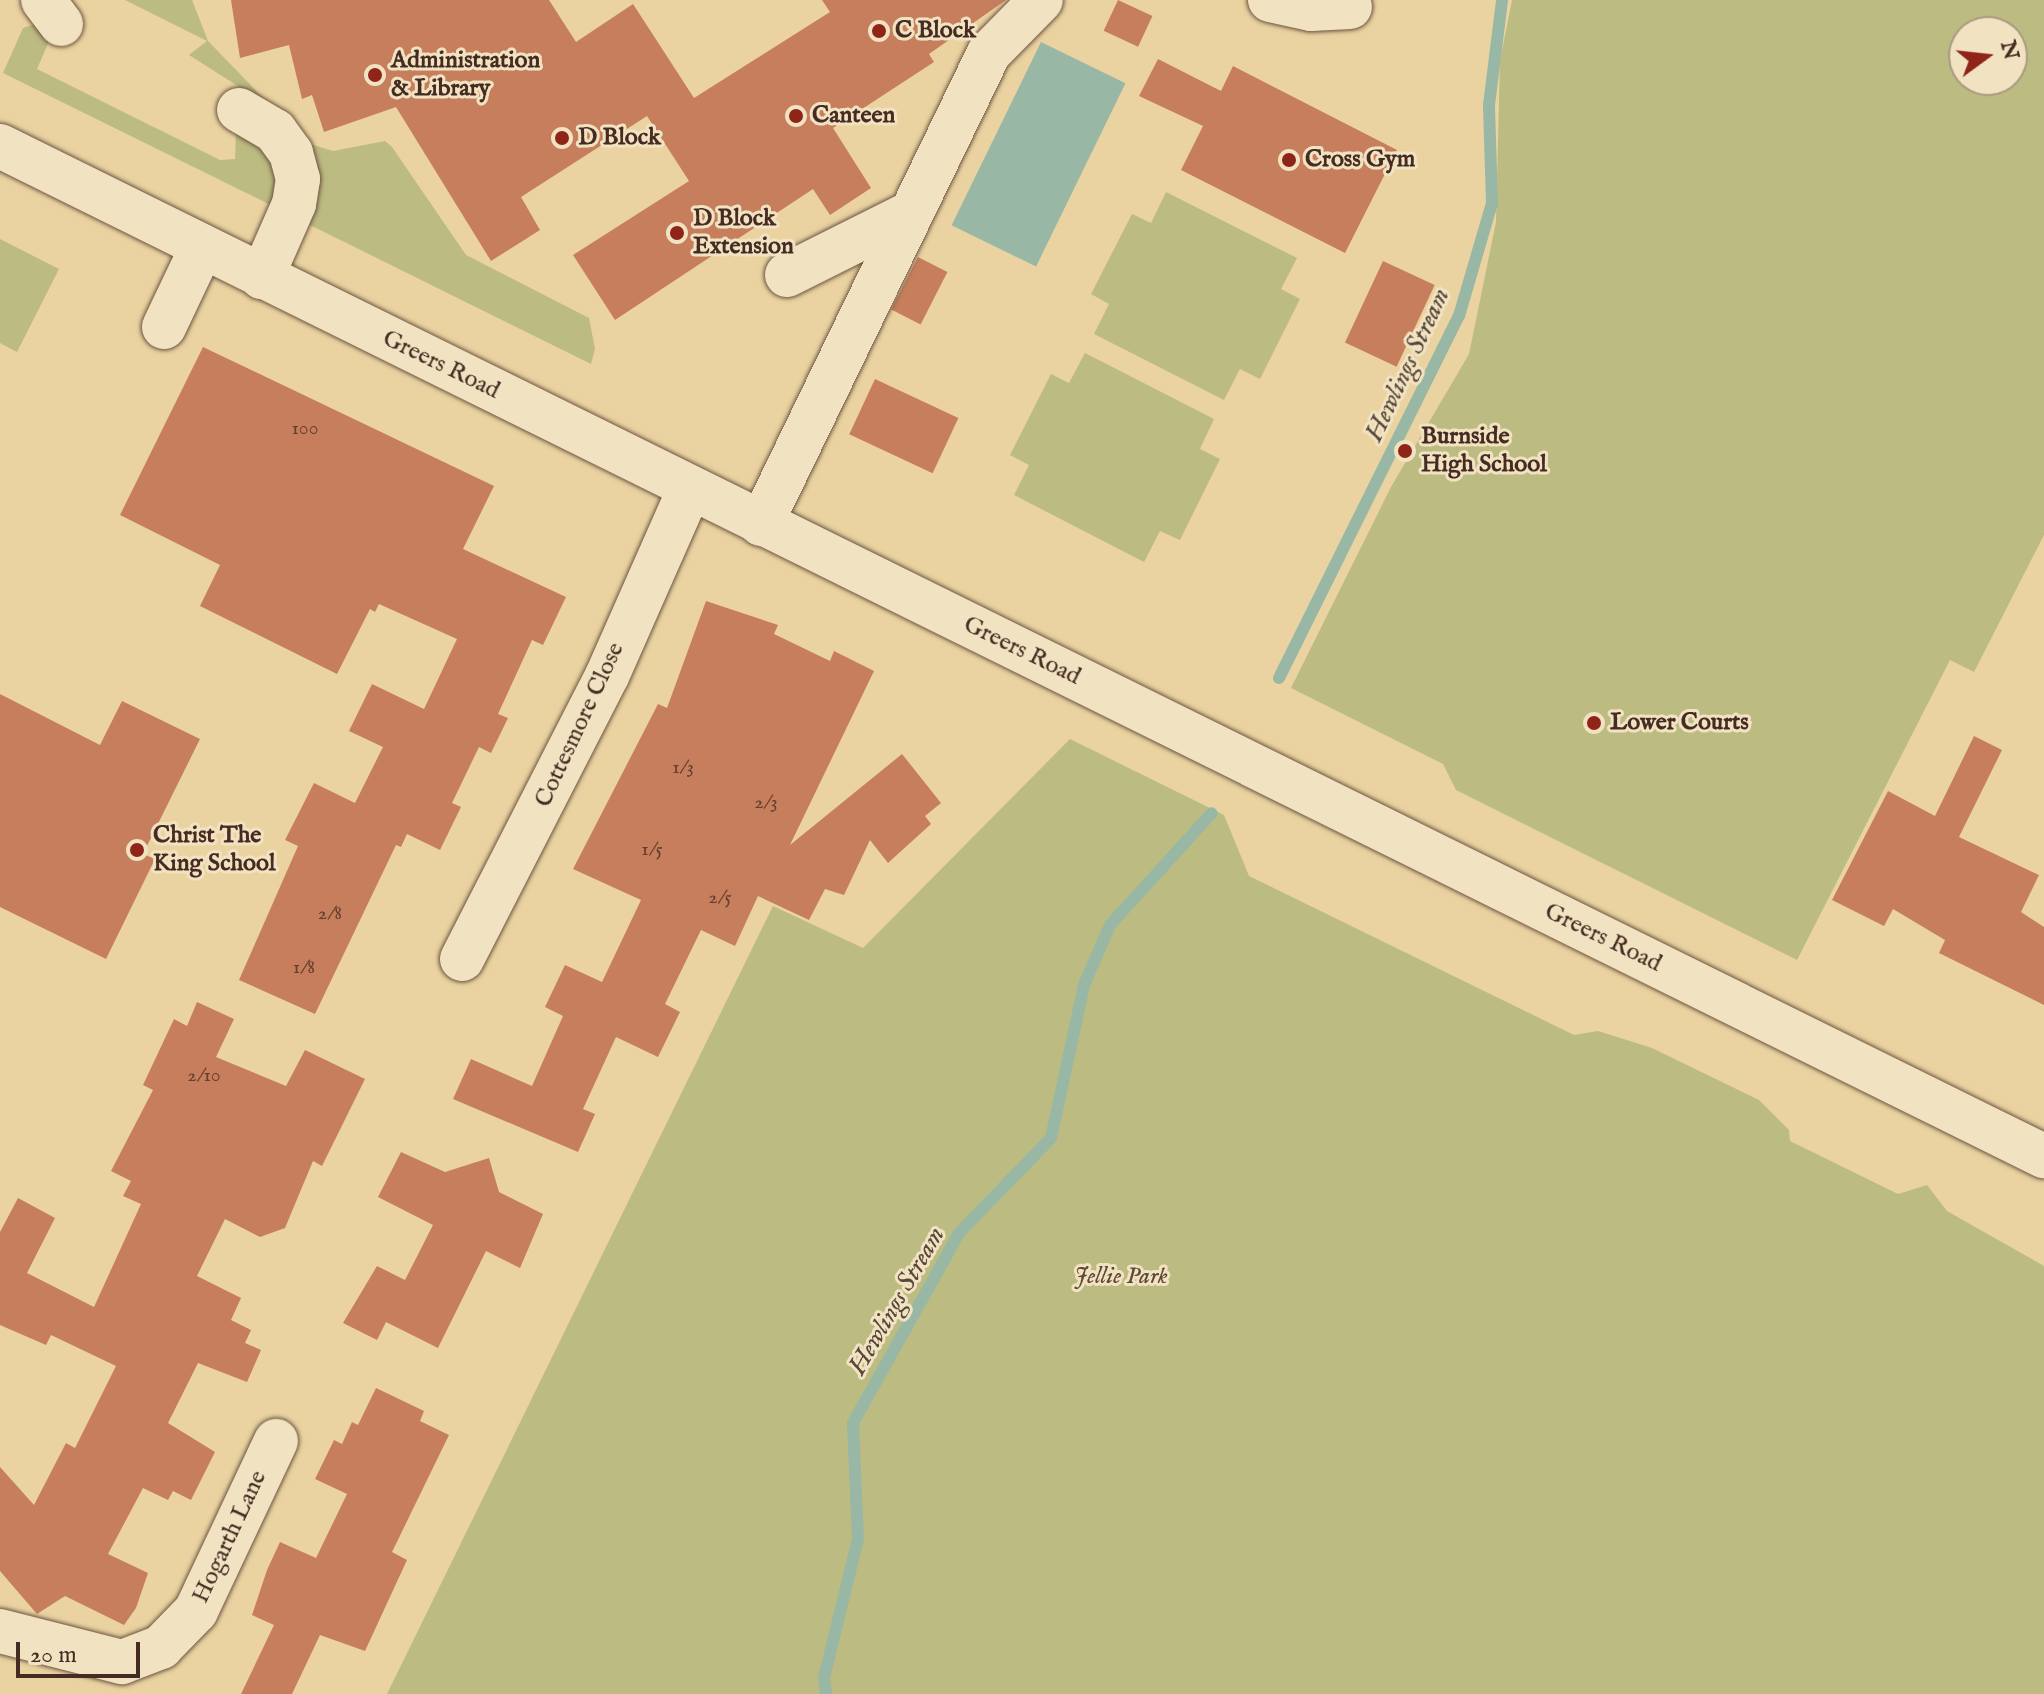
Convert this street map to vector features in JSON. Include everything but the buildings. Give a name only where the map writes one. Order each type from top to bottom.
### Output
[{"type":"street","points":[[761,524],[996,40],[1041,0]]},
{"type":"street","points":[[1270,0],[1311,9],[1350,7]]},
{"type":"street","points":[[239,110],[275,131],[291,153],[298,179],[294,204],[262,277]]},
{"type":"street","name":"Greers Road","points":[[0,146],[2044,1156]]},
{"type":"street","points":[[787,275],[911,213]]},
{"type":"street","points":[[164,327],[202,247]]},
{"type":"street","name":"Cottesmore Close","points":[[462,959],[607,676],[690,488]]},
{"type":"street","name":"Hogarth Lane","points":[[0,1631],[122,1662],[161,1647],[196,1611],[276,1441]]},
{"type":"green space","points":[[125,0],[192,0],[208,41],[307,143],[333,151],[385,141],[466,255],[589,318],[595,349],[591,364],[304,222],[268,105],[189,55],[207,41]]},
{"type":"green space","points":[[1512,0],[2044,0],[2044,535],[1974,672],[1950,660],[1797,960],[1456,790],[1443,764],[1291,688],[1391,487],[1469,354],[1496,222],[1500,61]]},
{"type":"green space","points":[[36,24],[50,39],[37,69],[220,160],[235,159],[236,127],[275,153],[277,208],[3,73],[23,28]]},
{"type":"green space","points":[[1166,192],[1297,258],[1281,289],[1300,299],[1260,379],[1240,369],[1224,400],[1094,334],[1109,304],[1091,294],[1132,214],[1151,223]]},
{"type":"green space","points":[[0,239],[59,269],[17,352],[0,343]]},
{"type":"green space","points":[[1085,353],[1214,419],[1200,449],[1220,459],[1180,540],[1160,531],[1144,562],[1014,495],[1029,465],[1010,455],[1051,374],[1069,383]]},
{"type":"green space","name":"Jellie Park","points":[[1070,739],[1224,815],[1249,876],[1574,1035],[1598,1031],[1652,1048],[1759,1100],[1789,1130],[1790,1141],[1898,1194],[1927,1185],[1947,1211],[2044,1266],[2044,1694],[387,1694],[773,906],[863,948]]},
{"type":"shaded area","points":[[1041,42],[1125,83],[1036,267],[952,225]]},
{"type":"waterway","name":"Hewlings Stream","points":[[1279,678],[1459,316],[1492,203],[1489,105],[1502,0]]},
{"type":"waterway","name":"Hewlings Stream","points":[[826,1694],[824,1678],[858,1539],[853,1423],[959,1233],[1051,1138],[1084,985],[1110,925],[1212,813]]},
{"type":"place","name":"C Block","points":[[879,31]]},
{"type":"place","name":"Administration & Library","points":[[375,75]]},
{"type":"place","name":"Canteen","points":[[796,116]]},
{"type":"place","name":"D Block","points":[[562,138]]},
{"type":"place","name":"Cross Gym","points":[[1289,160]]},
{"type":"place","name":"D Block Extension","points":[[677,233]]},
{"type":"place","name":"Burnside High School","points":[[1405,451]]},
{"type":"place","name":"Lower Courts","points":[[1594,723]]},
{"type":"place","name":"Christ The King School","points":[[137,850]]}]
